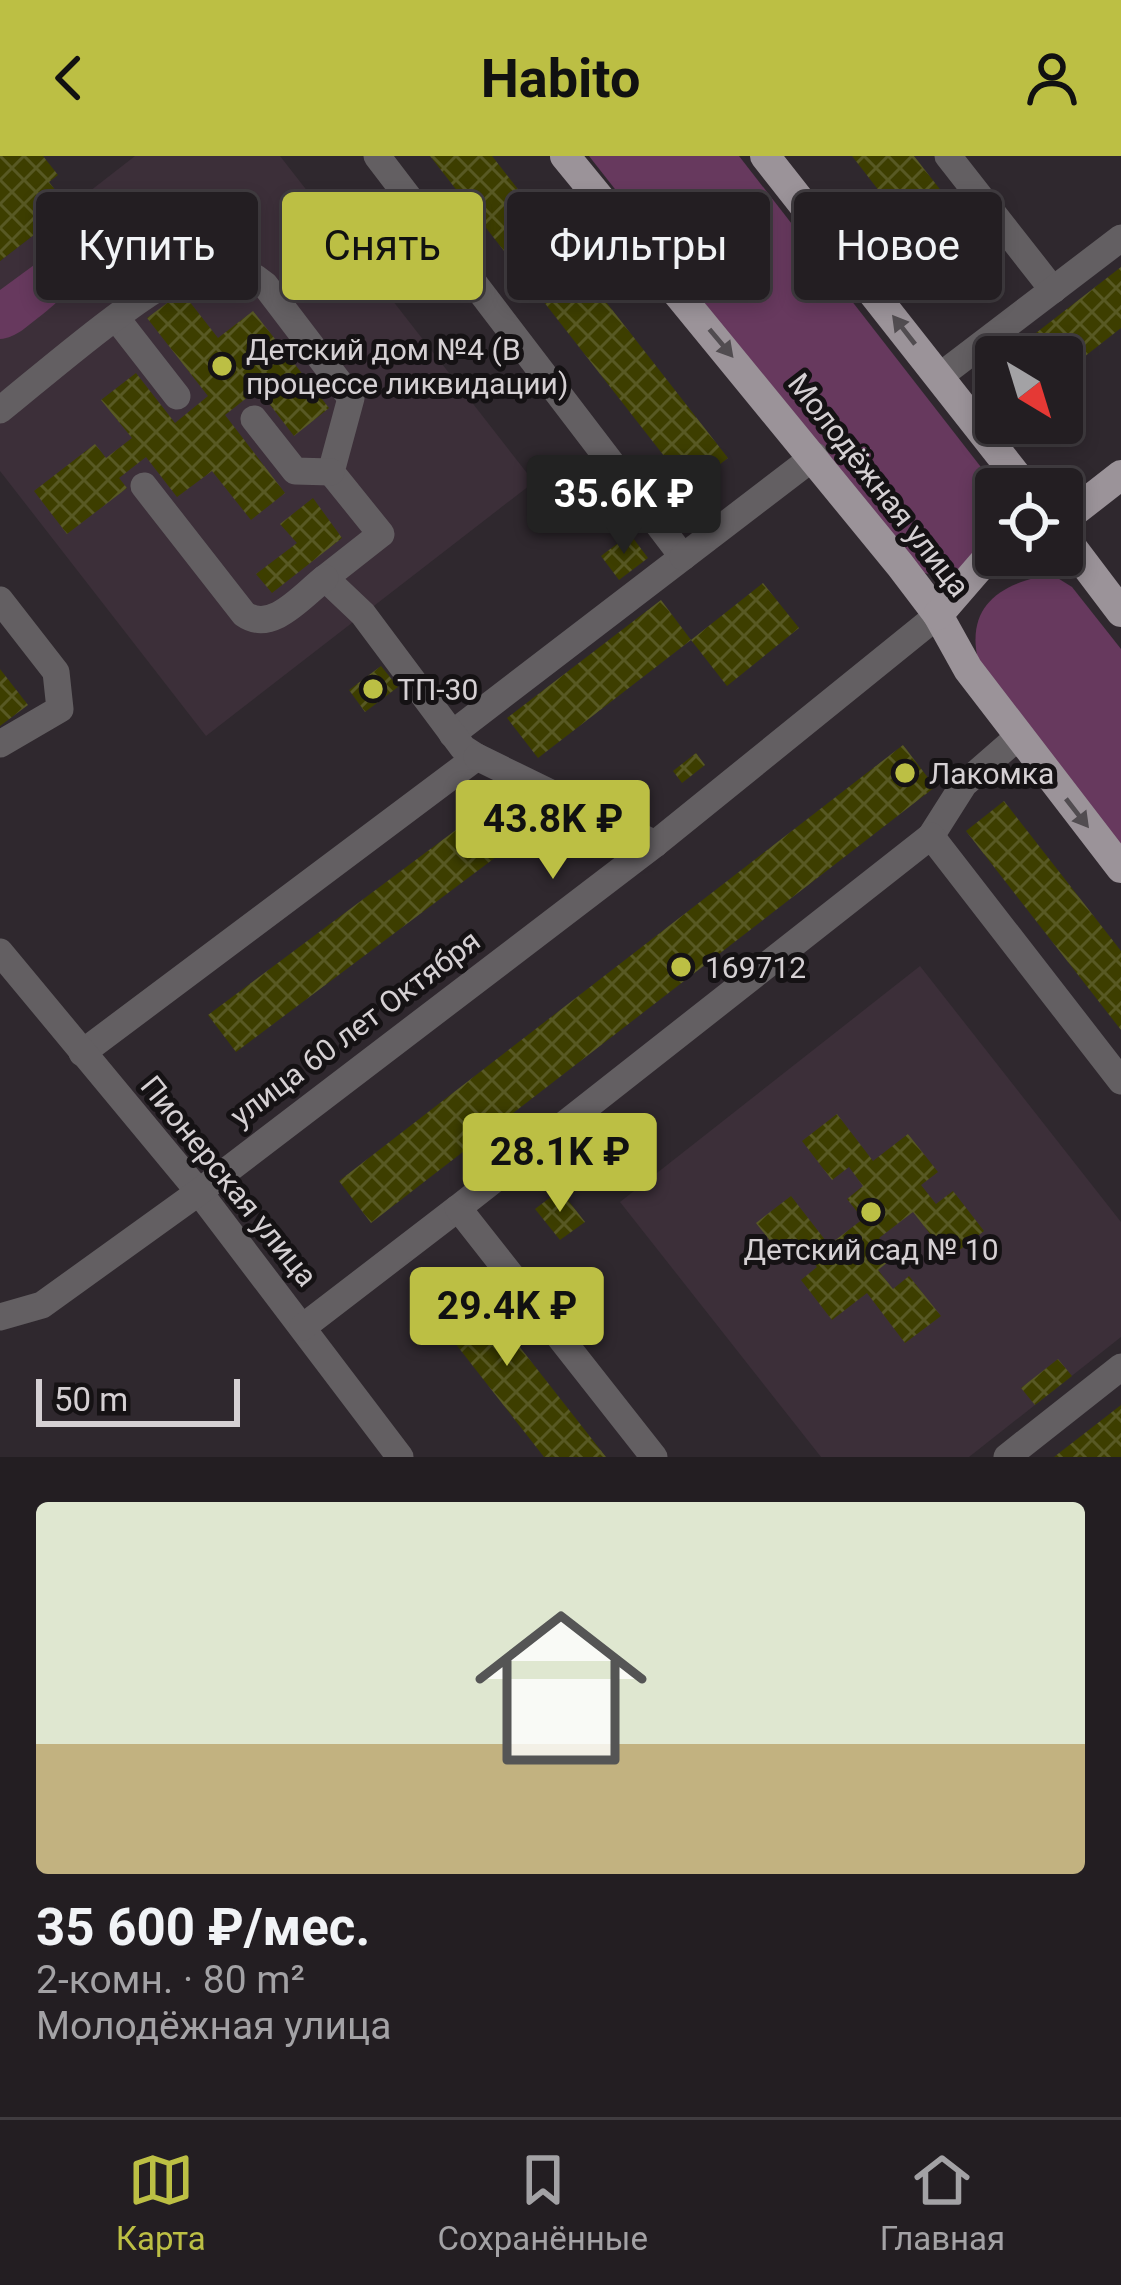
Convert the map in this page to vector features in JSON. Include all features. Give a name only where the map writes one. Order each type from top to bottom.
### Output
[{"type":"main road","name":"Молодёжная улица","points":[[566,156],[815,456],[938,615],[968,669],[1018,737],[1121,868]]},
{"type":"main road","points":[[766,156],[1011,468]]},
{"type":"main road","points":[[1083,505],[1121,475]]},
{"type":"main road","points":[[1083,562],[1121,612]]},
{"type":"main road","name":"улица 60 лет Октября","points":[[938,615],[975,572]]},
{"type":"street","points":[[377,156],[683,557]]},
{"type":"street","points":[[948,156],[1053,290]]},
{"type":"street","points":[[940,376],[1121,238]]},
{"type":"street","points":[[0,410],[169,280],[206,266],[248,272],[265,285],[350,398],[331,472]]},
{"type":"street","points":[[116,320],[177,396]]},
{"type":"street","points":[[144,486],[244,614],[253,620],[273,619],[381,534],[331,472],[295,471],[254,419]]},
{"type":"street","points":[[452,734],[815,456]]},
{"type":"street","points":[[325,578],[363,614],[452,734],[477,757],[656,844]]},
{"type":"street","points":[[0,600],[56,672],[60,709],[0,744]]},
{"type":"street","name":"улица 60 лет Октября","points":[[0,1317],[42,1305],[199,1192],[656,844],[938,615]]},
{"type":"street","points":[[303,1327],[931,836],[964,784],[1018,737]]},
{"type":"street","points":[[82,1053],[477,757]]},
{"type":"street","points":[[931,836],[1121,1081]]},
{"type":"street","name":"Пионерская улица","points":[[0,952],[199,1192],[400,1457]]},
{"type":"street","points":[[458,1208],[654,1457]]},
{"type":"street","points":[[1007,1457],[1121,1367]]},
{"type":"shaded area","name":"Детский дом №4 (В процессе ликвидации)","points":[[135,156],[280,156],[308,192],[282,192],[282,300],[392,300],[534,482],[206,736],[0,471],[0,261],[36,233],[36,300],[258,300],[258,192],[89,192]]},
{"type":"shaded area","points":[[589,156],[739,156],[767,192],[617,192]]},
{"type":"shaded area","points":[[770,196],[794,227],[794,300],[851,300],[982,468],[975,468],[975,562],[945,575],[921,572],[910,565],[702,300],[770,300]]},
{"type":"shaded area","points":[[36,264],[36,300],[59,300],[23,330],[0,339],[0,290]]},
{"type":"shaded area","points":[[1038,577],[1056,577],[1072,587],[1121,649],[1121,846],[978,660],[976,628],[987,605],[1008,588]]},
{"type":"shaded area","name":"Детский сад № 10","points":[[920,966],[1121,1222],[1121,1337],[969,1457],[821,1457],[620,1202]]},
{"type":"building","points":[[0,156],[43,156],[58,175],[49,182],[57,192],[36,192],[36,233],[0,261]]},
{"type":"building","points":[[430,156],[492,156],[520,192],[507,192],[507,255],[483,224],[483,192],[458,192]]},
{"type":"building","points":[[852,156],[914,156],[942,192],[880,192]]},
{"type":"building","points":[[1121,267],[1121,328],[1083,358],[1083,336],[1032,336]]},
{"type":"building","points":[[171,300],[188,300],[218,338],[253,311],[329,408],[294,436],[258,389],[225,415],[285,493],[251,520],[212,471],[177,497],[146,457],[119,478],[127,488],[67,534],[34,491],[95,444],[106,458],[132,438],[101,400],[136,373],[175,423],[208,396],[147,318]]},
{"type":"building","points":[[542,300],[605,300],[728,458],[689,488]]},
{"type":"building","points":[[313,498],[342,538],[272,593],[256,574],[297,543],[280,524]]},
{"type":"building","points":[[630,534],[648,558],[619,580],[601,556]]},
{"type":"building","points":[[763,583],[799,628],[727,686],[691,640]]},
{"type":"building","points":[[661,600],[691,640],[538,758],[507,718]]},
{"type":"building","name":"ТП-30","points":[[381,666],[398,687],[365,712],[349,690]]},
{"type":"building","points":[[0,669],[28,705],[0,726]]},
{"type":"building","points":[[903,745],[935,787],[371,1223],[339,1181]]},
{"type":"building","points":[[696,753],[705,765],[682,783],[673,771]]},
{"type":"building","points":[[500,797],[528,833],[236,1052],[208,1015]]},
{"type":"building","points":[[1004,801],[1121,951],[1121,1030],[966,831]]},
{"type":"building","points":[[837,1114],[873,1161],[908,1134],[938,1172],[921,1185],[936,1204],[953,1191],[984,1231],[949,1258],[913,1212],[879,1238],[894,1257],[878,1270],[893,1289],[909,1276],[941,1316],[905,1343],[867,1293],[832,1320],[801,1280],[817,1267],[802,1248],[786,1261],[756,1223],[791,1196],[829,1245],[863,1219],[847,1199],[863,1186],[849,1167],[832,1180],[802,1141]]},
{"type":"building","points":[[560,1190],[585,1222],[560,1240],[535,1209]]},
{"type":"building","points":[[457,1267],[606,1457],[544,1457],[419,1297]]},
{"type":"building","points":[[1058,1359],[1072,1376],[1035,1405],[1021,1388]]},
{"type":"building","points":[[1121,1405],[1121,1457],[1054,1457]]},
{"type":"place","name":"Детский дом №4 (В процессе ликвидации)","points":[[222,366]]},
{"type":"place","name":"ТП-30","points":[[373,689]]},
{"type":"place","name":"Лакомка","points":[[905,773]]},
{"type":"place","name":"169712","points":[[681,967]]},
{"type":"place","name":"Детский сад № 10","points":[[871,1212]]}]
